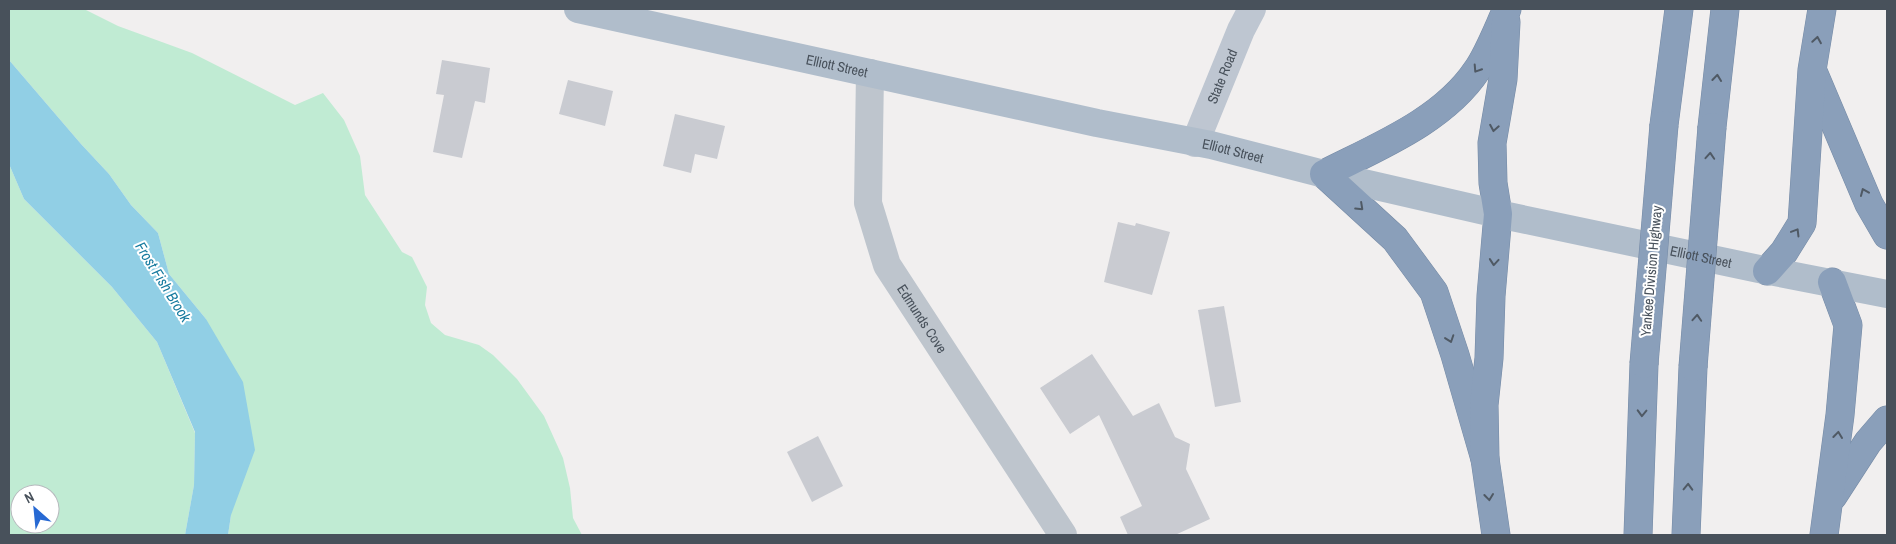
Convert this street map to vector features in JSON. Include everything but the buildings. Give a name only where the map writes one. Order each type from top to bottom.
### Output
[{"type":"highway","points":[[1496,535],[1484,460],[1455,355],[1434,292],[1395,240],[1324,174],[1387,141],[1435,114],[1447,105],[1477,70],[1507,9]]},
{"type":"highway","points":[[1484,460],[1484,405],[1489,358],[1491,296],[1498,214],[1493,183],[1492,143],[1503,80],[1507,9]]},
{"type":"highway","name":"Yankee Division Highway","points":[[1638,535],[1644,364],[1664,125],[1679,9]]},
{"type":"highway","points":[[1686,535],[1693,367],[1712,127],[1725,9]]},
{"type":"highway","points":[[1767,271],[1784,252],[1802,223],[1812,70],[1822,9]]},
{"type":"highway","points":[[1812,70],[1869,204],[1887,235]]},
{"type":"highway","points":[[1824,535],[1840,415],[1848,326],[1832,282]]},
{"type":"highway","points":[[1829,501],[1868,442],[1887,420]]},
{"type":"main road","name":"Elliott Street","points":[[578,9],[1211,145],[1324,174],[1498,214],[1767,271],[1887,294]]},
{"type":"main road","name":"State Road","points":[[1195,143],[1241,30],[1252,9]]},
{"type":"street","name":"Edmunds Cove","points":[[870,73],[868,203],[887,265],[1063,535]]},
{"type":"green space","points":[[9,9],[84,9],[118,26],[192,53],[295,105],[323,93],[344,120],[360,156],[365,195],[402,252],[412,257],[427,287],[425,305],[431,323],[445,335],[479,345],[493,355],[517,379],[544,416],[563,458],[570,488],[573,518],[582,535],[228,535],[231,515],[206,319],[169,274],[158,233],[131,205],[109,174],[9,60]]},
{"type":"green space","points":[[9,164],[24,199],[112,287],[157,342],[195,433],[194,485],[185,535],[9,535]]},
{"type":"water","name":"Frost Fish Brook","points":[[9,60],[109,174],[131,205],[158,233],[169,274],[206,319],[243,382],[255,450],[231,515],[228,535],[185,535],[194,485],[195,432],[157,342],[112,287],[24,199],[9,164]]}]
